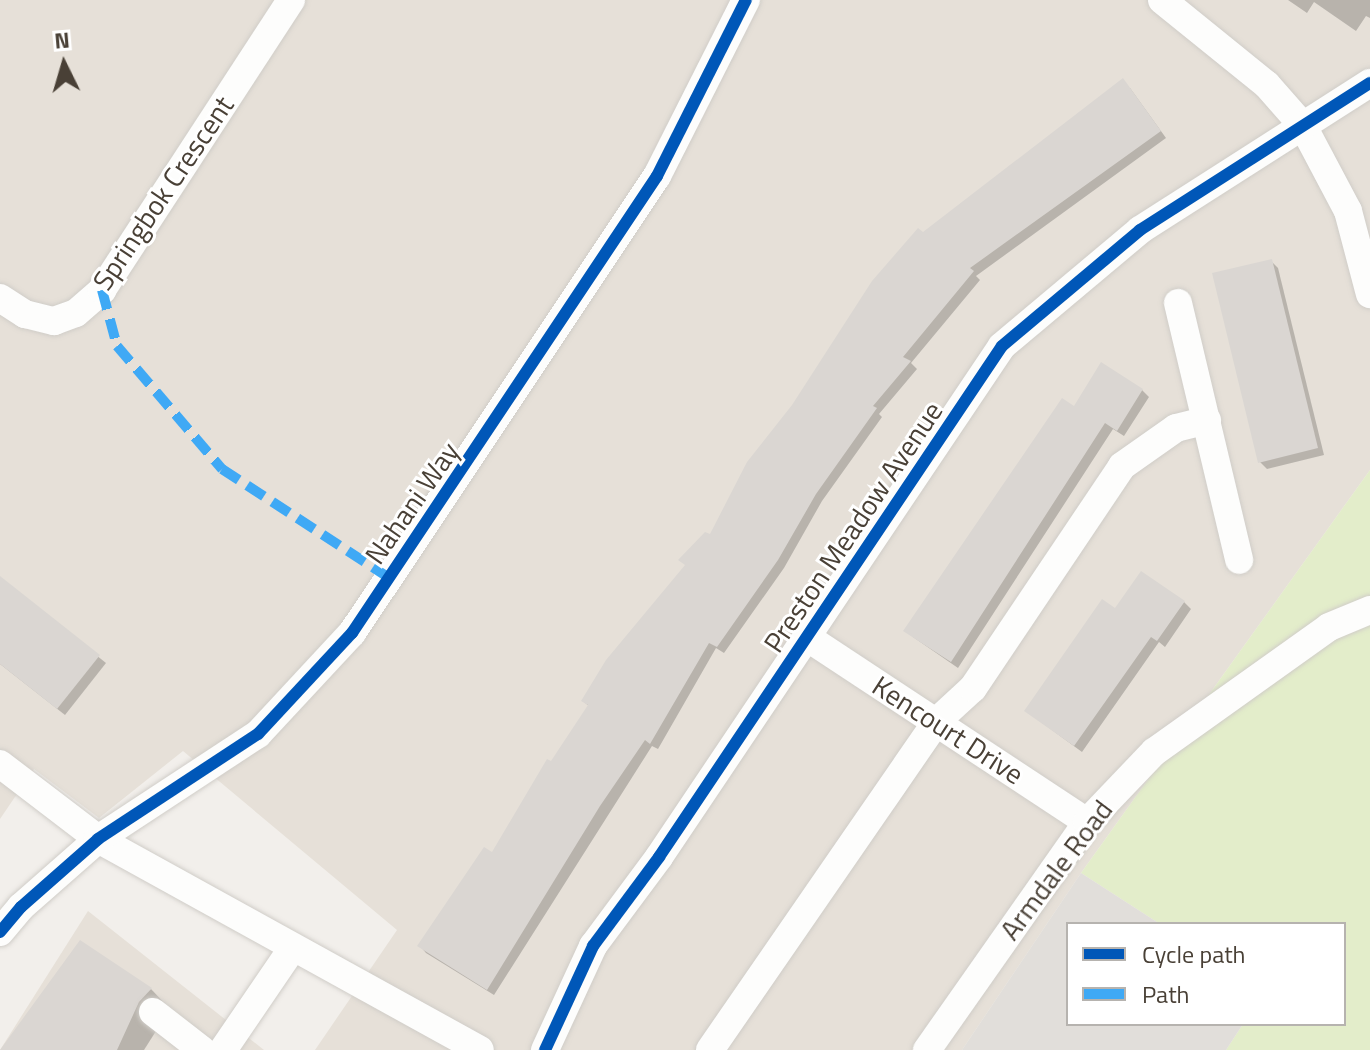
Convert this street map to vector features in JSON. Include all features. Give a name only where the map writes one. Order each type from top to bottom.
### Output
[{"type":"street","name":"Springbok Crescent","points":[[0,298],[25,314],[54,321],[76,313],[102,290],[291,0]]},
{"type":"street","name":"Nahani Way","points":[[0,932],[21,907],[98,839],[258,734],[352,633],[657,176],[746,0]]},
{"type":"street","points":[[1162,0],[1267,85],[1303,126],[1348,211],[1370,294]]},
{"type":"street","name":"Preston Meadow Avenue","points":[[545,1050],[593,946],[1020,326],[1140,230],[1370,83]]},
{"type":"street","points":[[1178,303],[1239,560]]},
{"type":"street","points":[[710,1050],[936,722],[973,688],[1122,466],[1176,428],[1207,420]]},
{"type":"street","name":"Armdale Road","points":[[927,1050],[1087,822],[1154,752],[1232,692],[1329,627],[1370,610]]},
{"type":"street","name":"Kencourt Drive","points":[[808,638],[1087,822]]},
{"type":"street","points":[[0,764],[98,839],[292,949],[480,1050]]},
{"type":"street","points":[[223,1050],[292,949]]},
{"type":"street","points":[[153,1012],[202,1050]]},
{"type":"shaded area","points":[[0,0],[1370,0],[1370,470],[1081,873],[962,1050],[315,1050],[397,930],[183,751],[99,818],[34,769],[0,819]]},
{"type":"shaded area","points":[[1081,873],[1157,922],[1066,922],[1066,1026],[1242,1026],[1226,1050],[962,1050]]},
{"type":"shaded area","points":[[88,911],[264,1050],[0,1050]]},
{"type":"green space","points":[[1370,470],[1370,1050],[1226,1050],[1242,1026],[1346,1026],[1346,922],[1157,922],[1081,873]]},
{"type":"building","points":[[1123,78],[1161,131],[970,268],[974,271],[903,357],[911,361],[873,406],[877,408],[816,494],[778,560],[717,647],[709,643],[650,744],[645,740],[600,806],[487,990],[417,946],[484,847],[492,852],[547,759],[551,761],[588,705],[581,701],[606,660],[685,565],[678,560],[705,532],[710,534],[747,462],[792,405],[872,281],[918,228],[923,232]]},
{"type":"building","points":[[1272,259],[1318,448],[1258,463],[1212,273]]},
{"type":"building","points":[[1101,362],[1143,389],[1117,431],[1105,423],[951,662],[903,631],[1062,398],[1074,406]]},
{"type":"building","points":[[1141,571],[1185,601],[1157,641],[1151,637],[1074,746],[1024,711],[1102,599],[1115,608]]},
{"type":"building","points":[[0,576],[100,655],[57,709],[0,664]]},
{"type":"building","points":[[80,940],[152,988],[139,1002],[117,1050],[0,1050]]},
{"type":"marked path","points":[[102,290],[117,346],[222,469],[389,578]]},
{"type":"cycle path","points":[[0,932],[21,907],[98,839],[258,734],[352,633],[657,176],[746,0]]},
{"type":"cycle path","points":[[545,1050],[593,946],[659,857],[1002,346],[1140,230],[1370,83]]}]
